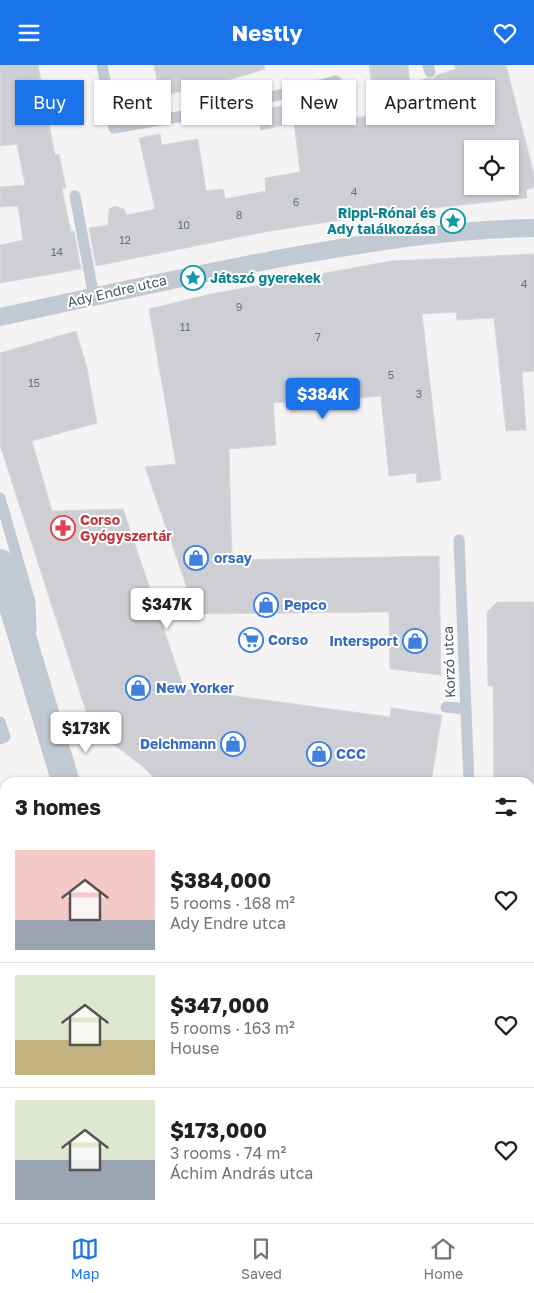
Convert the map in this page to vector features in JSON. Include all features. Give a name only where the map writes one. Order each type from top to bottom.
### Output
[{"type":"street","name":"Ady Endre utca","points":[[0,317],[203,272],[390,239],[501,228],[534,228]]},
{"type":"street","points":[[0,563],[64,777]]},
{"type":"street","points":[[51,777],[58,753]]},
{"type":"street","points":[[58,753],[78,777]]},
{"type":"lane","points":[[102,65],[114,128],[218,110],[282,94]]},
{"type":"lane","points":[[75,196],[94,297]]},
{"type":"lane","points":[[0,498],[30,601],[31,669]]},
{"type":"lane","name":"Korzó utca","points":[[459,540],[469,777]]},
{"type":"lane","points":[[446,707],[466,709]]},
{"type":"lane","points":[[0,722],[5,737],[0,739]]},
{"type":"building","points":[[0,65],[38,65],[41,80],[15,80],[15,125],[49,125],[55,155],[59,154],[66,188],[62,189],[71,232],[74,231],[81,269],[0,283],[0,245],[23,240],[18,206],[0,207],[0,187],[25,185],[17,144],[0,146]]},
{"type":"building","points":[[154,65],[264,65],[265,69],[229,80],[181,80],[181,92],[171,94],[171,80],[157,80]]},
{"type":"building","points":[[369,65],[408,65],[410,80],[371,80]]},
{"type":"building","points":[[454,65],[506,65],[534,174],[534,187],[526,190],[527,198],[387,213],[270,231],[96,266],[89,228],[108,225],[109,209],[115,206],[124,209],[127,215],[155,209],[139,138],[160,134],[162,145],[198,139],[206,191],[223,189],[225,199],[266,191],[265,178],[300,172],[294,125],[356,125],[356,118],[366,116],[366,125],[495,125],[495,80],[421,80],[427,78],[433,79],[437,75],[456,69]]},
{"type":"building","points":[[282,106],[282,125],[285,125],[261,130],[260,125],[272,125],[272,108]]},
{"type":"building","points":[[534,254],[534,371],[522,372],[526,430],[506,431],[494,318],[457,320],[456,312],[422,314],[441,480],[417,483],[416,473],[389,476],[381,396],[312,402],[312,400],[273,403],[276,445],[229,449],[232,560],[439,556],[441,675],[390,669],[389,612],[196,614],[145,467],[176,464],[149,309],[211,294],[391,261]]},
{"type":"building","points":[[76,331],[87,368],[97,423],[32,441],[52,511],[123,509],[184,689],[390,717],[391,708],[442,715],[432,777],[154,777],[91,727],[0,445],[0,353]]},
{"type":"building","points":[[497,602],[534,602],[534,777],[494,777],[493,686],[488,686],[487,612]]},
{"type":"place","name":"Rippl-Rónai és Ady találkozása","points":[[453,221]]},
{"type":"place","name":"Játszó gyerekek","points":[[193,278]]},
{"type":"place","name":"Corso Gyógyszertár","points":[[63,528]]},
{"type":"place","name":"orsay","points":[[196,558]]},
{"type":"place","name":"Pepco","points":[[266,605]]},
{"type":"place","name":"Corso","points":[[251,640]]},
{"type":"place","name":"Intersport","points":[[415,641]]},
{"type":"place","name":"New Yorker","points":[[138,688]]},
{"type":"place","name":"Deichmann","points":[[233,744]]},
{"type":"place","name":"CCC","points":[[319,754]]}]
